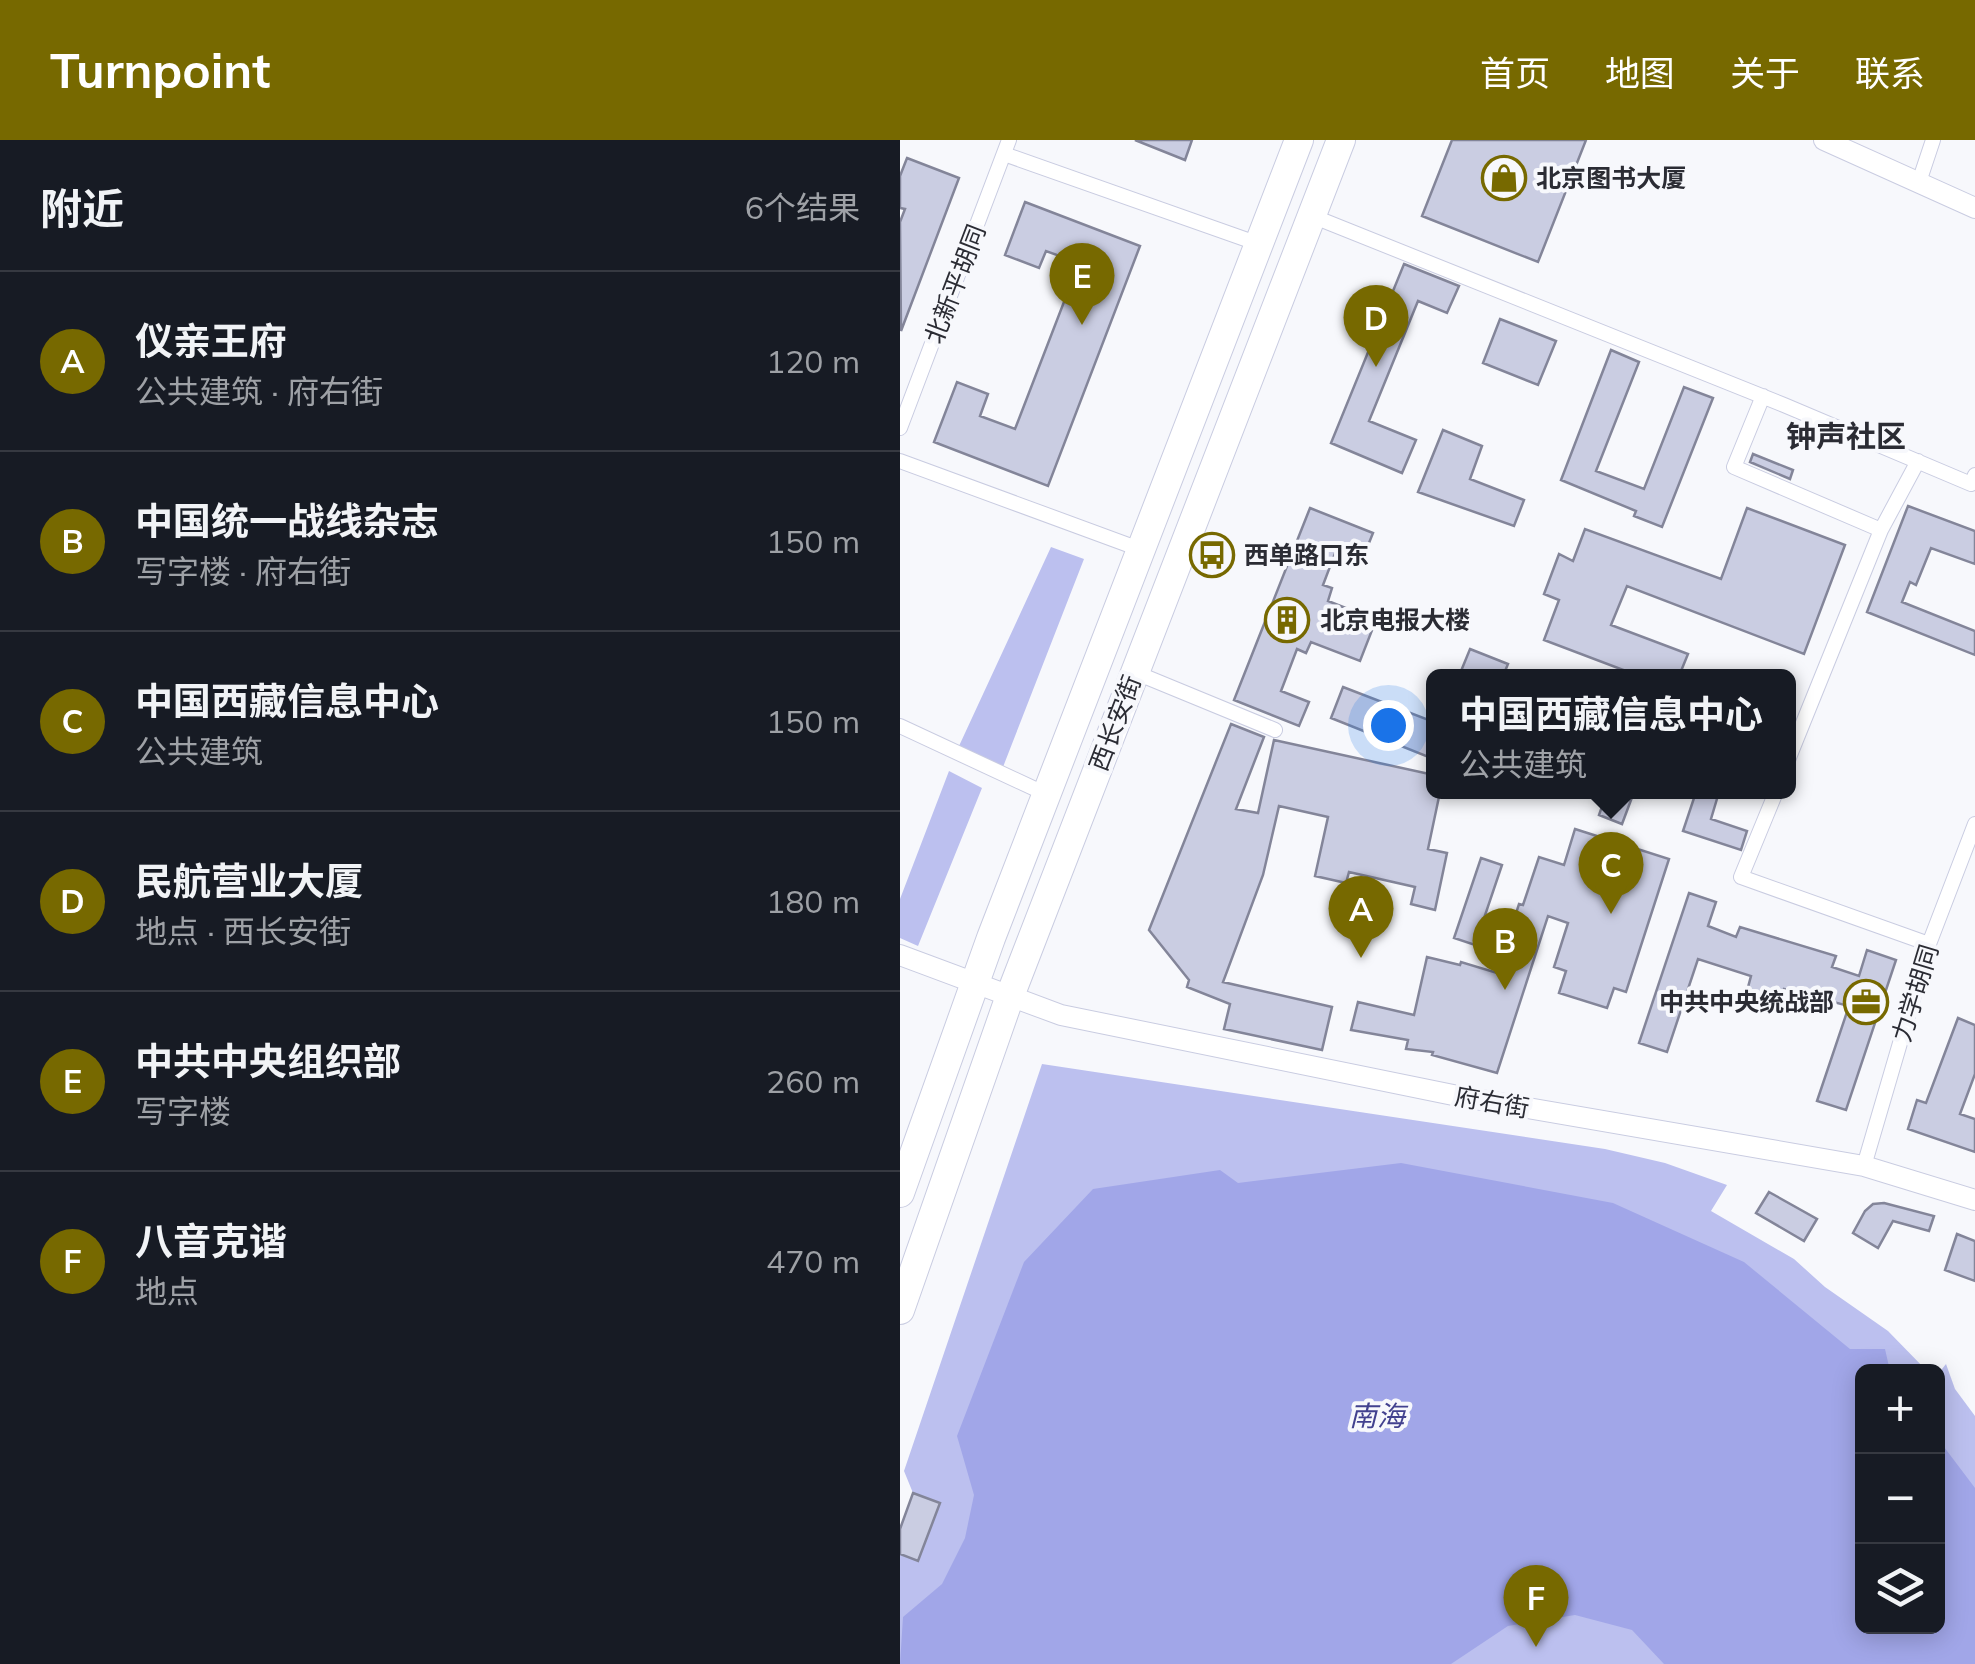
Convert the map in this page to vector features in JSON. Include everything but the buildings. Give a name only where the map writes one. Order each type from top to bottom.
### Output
[{"type":"highway","name":"西长安街","points":[[900,1193],[974,983],[1299,140]]},
{"type":"highway","name":"西长安街","points":[[900,1310],[1010,996],[1341,140]]},
{"type":"main road","points":[[1824,140],[1975,208]]},
{"type":"main road","name":"府右街","points":[[900,955],[1061,1015],[1458,1096],[1864,1166],[1975,1200]]},
{"type":"street","points":[[1918,182],[1933,140]]},
{"type":"street","points":[[1007,147],[1259,244]]},
{"type":"street","name":"北新平胡同","points":[[900,428],[1007,147]]},
{"type":"street","points":[[1312,216],[1763,396],[1971,484],[1975,475]]},
{"type":"street","points":[[1763,396],[1734,467],[1881,530]]},
{"type":"street","points":[[900,461],[1142,550]]},
{"type":"street","points":[[1796,740],[1881,530],[1918,461]]},
{"type":"street","points":[[1134,672],[1275,730]]},
{"type":"street","points":[[900,726],[1046,794]]},
{"type":"street","points":[[1773,799],[1742,878],[1929,944]]},
{"type":"street","name":"力学胡同","points":[[1864,1166],[1929,944],[1975,824]]},
{"type":"shaded area","points":[[1051,547],[1084,559],[1003,767],[959,746]]},
{"type":"shaded area","points":[[949,771],[982,788],[918,946],[900,938],[900,899]]},
{"type":"shaded area","name":"南海","points":[[1042,1064],[1605,1149],[1665,1163],[1727,1185],[1711,1211],[1794,1259],[1825,1287],[1888,1331],[1920,1364],[1855,1364],[1855,1634],[1945,1634],[1946,1364],[1955,1389],[1975,1416],[1975,1664],[900,1664],[900,1529],[913,1493],[904,1471]]},
{"type":"water","name":"南海","points":[[1401,1163],[1613,1203],[1744,1262],[1850,1349],[1885,1349],[1888,1364],[1855,1364],[1855,1634],[1945,1634],[1945,1448],[1975,1488],[1975,1664],[1664,1664],[1632,1630],[1575,1615],[1508,1626],[1451,1664],[900,1664],[903,1617],[942,1584],[965,1538],[974,1495],[957,1436],[1024,1262],[1093,1189],[1220,1170],[1238,1183]]},
{"type":"place","name":"北京图书大厦","points":[[1504,178]]},
{"type":"place","name":"中共中央组织部","points":[[1082,325]]},
{"type":"place","name":"民航营业大厦","points":[[1376,367]]},
{"type":"place","name":"西单路口东","points":[[1212,555]]},
{"type":"place","name":"北京电报大楼","points":[[1287,620]]},
{"type":"place","name":"中国西藏信息中心","points":[[1611,914]]},
{"type":"place","name":"仪亲王府","points":[[1361,958]]},
{"type":"place","name":"中国统一战线杂志","points":[[1505,990]]},
{"type":"place","name":"中共中央统战部","points":[[1866,1002]]},
{"type":"place","name":"八音克谐","points":[[1536,1647]]},
{"type":"district","name":"钟声社区","points":[[1846,437]]}]
